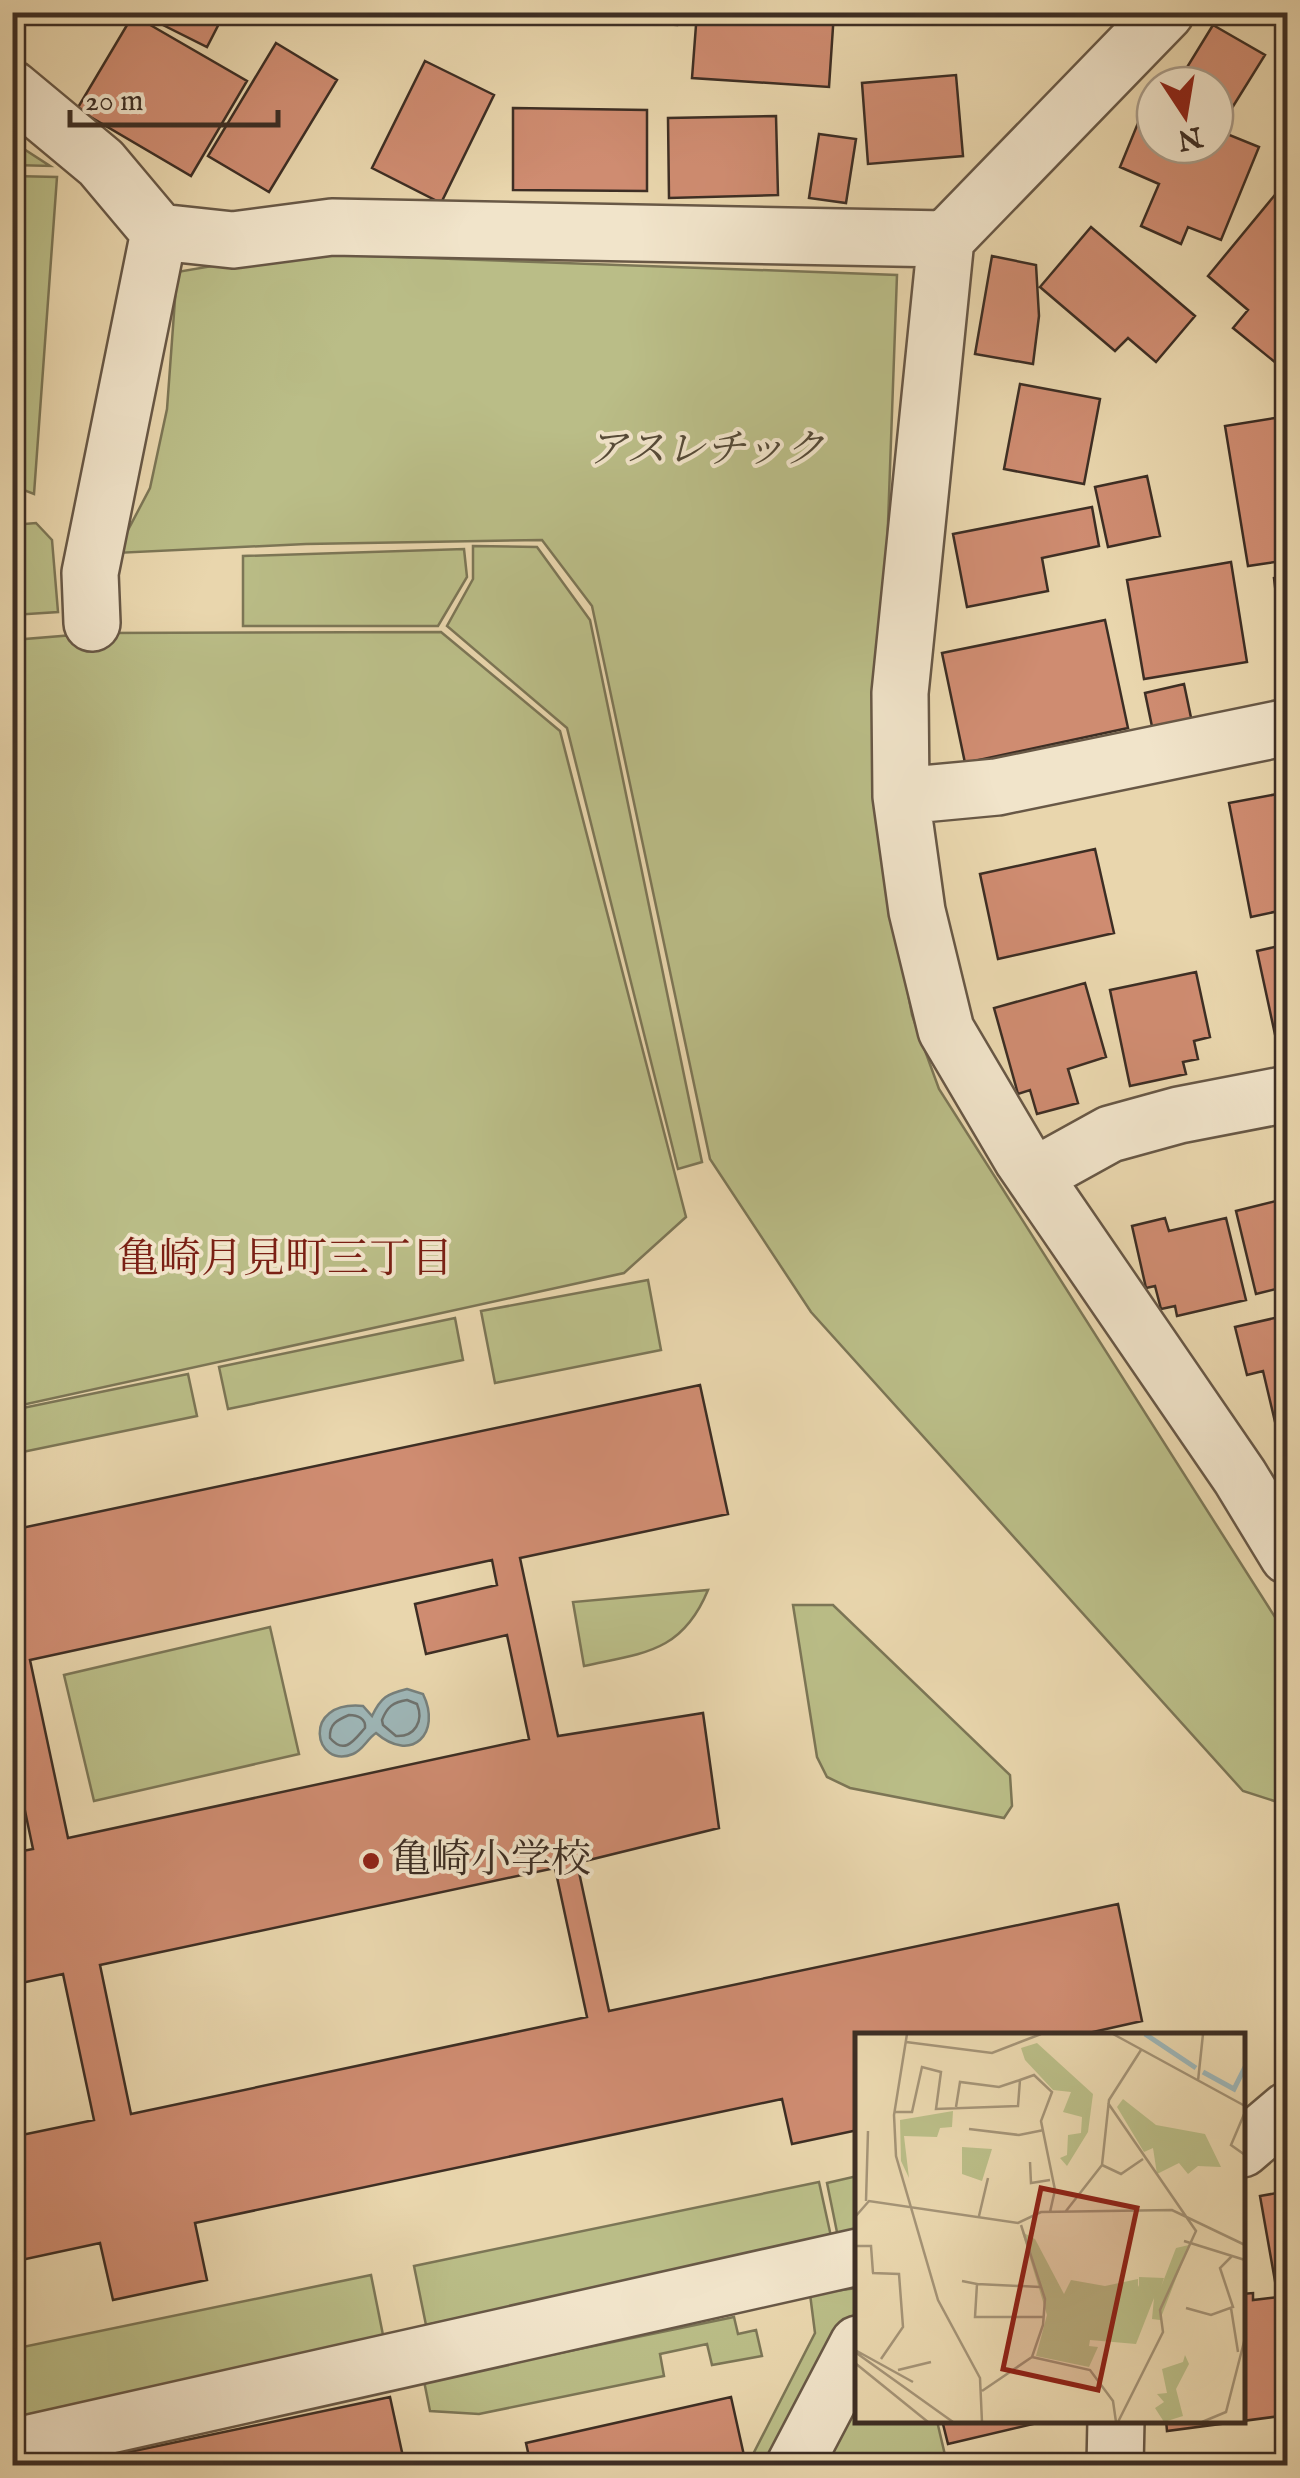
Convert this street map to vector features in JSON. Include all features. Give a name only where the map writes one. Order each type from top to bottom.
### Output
[{"type":"street","points":[[1166,12],[946,240],[900,693],[902,796],[917,911],[946,1030],[1034,1176],[1240,1477],[1288,1556]]},
{"type":"street","points":[[12,89],[101,163],[159,232],[233,240],[332,227],[946,240]]},
{"type":"street","points":[[92,623],[90,574],[159,232]]},
{"type":"street","points":[[902,796],[996,787],[1288,727]]},
{"type":"street","points":[[1034,1176],[1110,1134],[1179,1115],[1288,1094]]},
{"type":"street","points":[[1245,2146],[1288,2110]]},
{"type":"street","points":[[12,2447],[855,2258]]},
{"type":"street","points":[[801,2463],[855,2350]]},
{"type":"street","points":[[1114,2466],[1116,2423]]},
{"type":"green space","points":[[13,142],[50,166],[13,165]]},
{"type":"green space","points":[[13,176],[57,177],[34,494],[13,486]]},
{"type":"green space","name":"アスレチック","points":[[289,253],[897,275],[877,827],[912,1015],[939,1089],[1287,1636],[1287,1805],[1243,1791],[811,1312],[710,1159],[592,606],[542,540],[306,544],[116,553],[150,488],[167,409],[177,272]]},
{"type":"green space","points":[[36,523],[52,540],[58,612],[13,615],[13,525]]},
{"type":"green space","points":[[473,546],[537,547],[590,620],[702,1162],[678,1169],[567,728],[447,626],[473,579]]},
{"type":"green space","points":[[464,549],[467,577],[438,626],[243,626],[243,556]]},
{"type":"green space","points":[[441,632],[560,731],[686,1217],[624,1273],[13,1407],[13,640],[98,633]]},
{"type":"green space","points":[[648,1280],[661,1350],[495,1383],[481,1311]]},
{"type":"green space","points":[[455,1318],[463,1360],[228,1409],[219,1367]]},
{"type":"green space","points":[[188,1374],[197,1416],[13,1454],[13,1410]]},
{"type":"green space","points":[[708,1590],[698,1611],[673,1638],[642,1653],[584,1666],[573,1602]]},
{"type":"green space","points":[[793,1605],[833,1605],[1010,1775],[1012,1806],[1004,1818],[850,1788],[827,1777],[817,1757]]},
{"type":"green space","points":[[270,1627],[299,1754],[94,1801],[64,1675]]},
{"type":"green space","points":[[855,2176],[855,2238],[839,2242],[827,2183]]},
{"type":"green space","points":[[819,2182],[832,2241],[426,2325],[414,2266]]},
{"type":"green space","points":[[371,2275],[385,2345],[13,2422],[13,2349]]},
{"type":"green space","points":[[855,2288],[855,2322],[779,2465],[747,2466],[815,2333],[810,2294]]},
{"type":"green space","points":[[734,2317],[738,2334],[756,2330],[762,2356],[712,2365],[707,2344],[660,2354],[664,2376],[479,2414],[430,2411],[424,2381]]},
{"type":"green space","points":[[855,2404],[855,2423],[937,2423],[945,2455],[973,2465],[842,2465],[826,2457]]},
{"type":"water","points":[[407,1689],[423,1694],[428,1708],[429,1721],[420,1740],[401,1745],[376,1733],[353,1754],[340,1756],[322,1744],[322,1723],[329,1713],[343,1707],[363,1706],[372,1716],[385,1697]]},
{"type":"building","points":[[147,12],[225,12],[207,47],[145,16]]},
{"type":"building","points":[[538,12],[678,12],[677,25],[538,17]]},
{"type":"building","points":[[697,12],[834,12],[829,87],[692,78]]},
{"type":"building","points":[[133,15],[247,81],[191,176],[77,109]]},
{"type":"building","points":[[1213,25],[1265,55],[1235,103],[1235,65],[1188,65]]},
{"type":"building","points":[[276,43],[337,80],[269,192],[208,156]]},
{"type":"building","points":[[425,61],[494,95],[441,203],[372,168]]},
{"type":"building","points":[[956,75],[963,156],[868,164],[862,83]]},
{"type":"building","points":[[513,108],[647,110],[647,191],[513,190]]},
{"type":"building","points":[[776,116],[778,195],[669,198],[668,118]]},
{"type":"building","points":[[1135,130],[1135,165],[1235,165],[1235,137],[1259,147],[1221,240],[1188,227],[1181,244],[1141,226],[1159,184],[1120,167]]},
{"type":"building","points":[[819,134],[856,139],[846,203],[809,198]]},
{"type":"building","points":[[1279,190],[1288,197],[1288,349],[1276,363],[1233,328],[1248,310],[1208,276]]},
{"type":"building","points":[[1091,227],[1195,316],[1156,362],[1128,338],[1115,351],[1040,287]]},
{"type":"building","points":[[992,256],[1036,265],[1039,316],[1033,364],[975,354]]},
{"type":"building","points":[[1020,384],[1100,399],[1084,484],[1004,469]]},
{"type":"building","points":[[1288,416],[1288,560],[1248,566],[1225,426]]},
{"type":"building","points":[[1147,476],[1160,536],[1108,547],[1095,487]]},
{"type":"building","points":[[1092,507],[1099,546],[1042,558],[1048,591],[967,607],[953,534]]},
{"type":"building","points":[[1231,562],[1247,662],[1144,679],[1127,580]]},
{"type":"building","points":[[1288,576],[1288,696],[1274,578]]},
{"type":"building","points":[[1105,620],[1128,728],[965,763],[942,653]]},
{"type":"building","points":[[1184,684],[1193,727],[1154,736],[1145,693]]},
{"type":"building","points":[[1288,792],[1288,909],[1251,917],[1229,803]]},
{"type":"building","points":[[1095,849],[1114,933],[998,959],[980,874]]},
{"type":"building","points":[[1288,944],[1288,1052],[1279,1053],[1257,951]]},
{"type":"building","points":[[1196,972],[1210,1037],[1194,1041],[1198,1059],[1183,1062],[1186,1074],[1130,1086],[1110,990]]},
{"type":"building","points":[[1085,983],[1106,1057],[1068,1069],[1078,1103],[1037,1114],[1030,1090],[1018,1094],[994,1008]]},
{"type":"building","points":[[1288,1198],[1288,1286],[1256,1294],[1236,1211]]},
{"type":"building","points":[[1165,1218],[1169,1231],[1226,1218],[1246,1300],[1177,1316],[1175,1306],[1161,1309],[1155,1286],[1146,1288],[1132,1226]]},
{"type":"building","points":[[1288,1315],[1288,1441],[1280,1443],[1263,1371],[1247,1375],[1235,1327]]},
{"type":"building","name":"亀崎小学校","points":[[700,1385],[728,1514],[520,1558],[558,1736],[703,1713],[719,1828],[577,1863],[609,2011],[1118,1904],[1142,2021],[1088,2033],[855,2033],[855,2131],[792,2144],[782,2099],[195,2223],[207,2280],[113,2300],[100,2243],[12,2262],[12,2137],[94,2120],[63,1974],[12,1985],[12,1853],[33,1849],[12,1749],[12,1530]],"holes":[[[492,1560],[497,1585],[415,1604],[426,1654],[507,1635],[529,1739],[68,1838],[30,1660]],[[555,1868],[587,2017],[131,2114],[100,1965]]]},
{"type":"building","points":[[1288,2191],[1288,2279],[1275,2281],[1260,2196]]},
{"type":"building","points":[[1253,2293],[1253,2300],[1288,2296],[1288,2415],[1245,2421],[1245,2294]]},
{"type":"building","points":[[390,2397],[405,2466],[77,2463]]},
{"type":"building","points":[[731,2397],[745,2460],[718,2466],[531,2466],[526,2443]]},
{"type":"building","points":[[943,2423],[1037,2423],[948,2444]]},
{"type":"building","points":[[1166,2423],[1228,2423],[1167,2431]]},
{"type":"place","name":"亀崎小学校","points":[[371,1861]]},
{"type":"district","name":"亀崎月見町三丁目","points":[[285,1260]]}]
